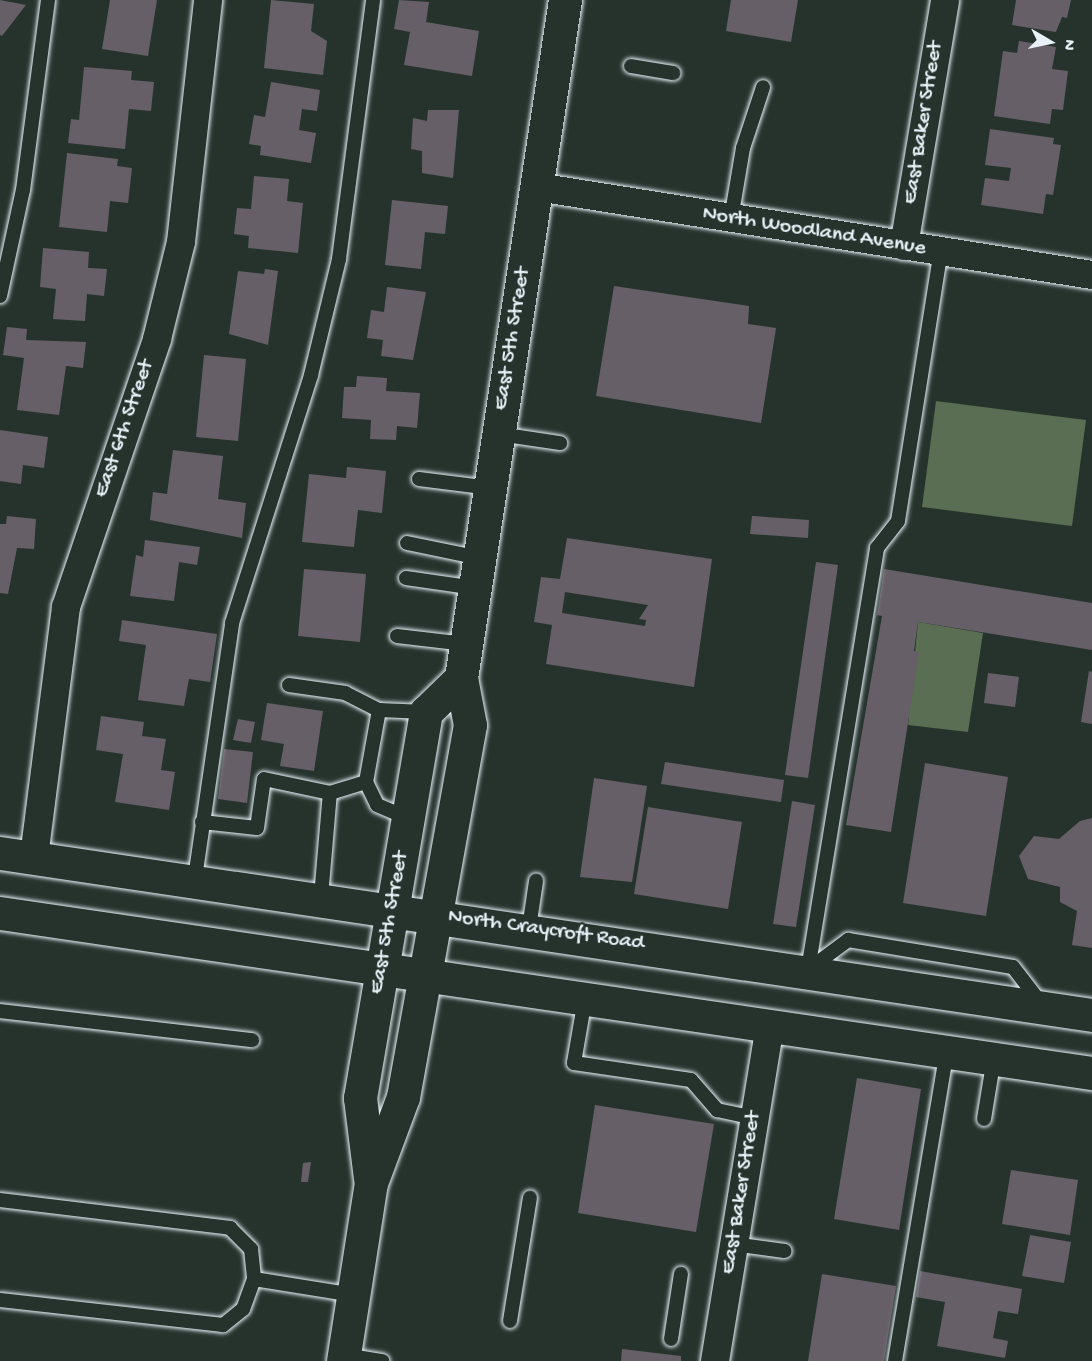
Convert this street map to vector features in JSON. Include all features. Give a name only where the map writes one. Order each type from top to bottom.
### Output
[{"type":"main road","name":"East 5th Street","points":[[344,1358],[371,1183],[403,1097],[470,725],[461,678],[565,0]]},
{"type":"main road","points":[[426,712],[461,678]]},
{"type":"main road","name":"East 5th Street","points":[[371,1183],[360,1098],[426,712]]},
{"type":"main road","name":"North Craycroft Road","points":[[0,853],[195,878],[1092,1015]]},
{"type":"main road","points":[[0,913],[383,970],[585,996],[1092,1073]]},
{"type":"street","name":"East 6th Street","points":[[34,857],[66,607],[157,339],[181,242],[208,0]]},
{"type":"street","name":"East Baker Street","points":[[904,246],[945,0]]},
{"type":"street","name":"North Woodland Avenue","points":[[537,187],[1092,275]]},
{"type":"street","name":"East Baker Street","points":[[715,1361],[770,1024]]},
{"type":"lane","points":[[0,296],[23,190],[48,0]]},
{"type":"lane","points":[[195,878],[202,822],[244,569],[311,375],[330,301],[352,187],[373,0]]},
{"type":"lane","points":[[631,66],[673,73]]},
{"type":"lane","points":[[731,219],[743,148],[763,87]]},
{"type":"lane","points":[[808,970],[877,548],[898,521],[941,252]]},
{"type":"lane","points":[[499,434],[560,443]]},
{"type":"lane","points":[[419,479],[490,488]]},
{"type":"lane","points":[[407,543],[478,573]]},
{"type":"lane","points":[[406,578],[478,573]]},
{"type":"lane","points":[[397,636],[466,644]]},
{"type":"lane","points":[[289,686],[345,693],[380,710],[426,712]]},
{"type":"lane","points":[[380,710],[366,782],[377,806],[408,818]]},
{"type":"lane","points":[[202,822],[257,828],[264,779],[330,793],[366,782]]},
{"type":"lane","points":[[321,897],[330,793]]},
{"type":"lane","points":[[529,928],[536,881]]},
{"type":"lane","points":[[585,996],[574,1063],[691,1080],[717,1110],[754,1118]]},
{"type":"lane","points":[[0,1011],[252,1040]]},
{"type":"lane","points":[[895,1361],[946,1051]]},
{"type":"lane","points":[[984,1119],[994,1058]]},
{"type":"lane","points":[[510,1322],[530,1198]]},
{"type":"lane","points":[[0,1200],[230,1228],[251,1250],[254,1279],[243,1309],[223,1325],[0,1300]]},
{"type":"lane","points":[[733,1244],[785,1251]]},
{"type":"lane","points":[[671,1338],[681,1274]]},
{"type":"lane","points":[[254,1279],[354,1295]]},
{"type":"lane","points":[[344,1358],[383,1361]]},
{"type":"green space","points":[[936,401],[1086,420],[1072,526],[922,507]]},
{"type":"green space","points":[[918,622],[983,633],[968,732],[908,725]]},
{"type":"building","points":[[0,0],[26,5],[2,36],[0,35]]},
{"type":"building","points":[[110,0],[157,0],[148,56],[102,49]]},
{"type":"building","points":[[271,0],[314,4],[311,31],[327,41],[323,75],[264,68]]},
{"type":"building","points":[[399,0],[429,2],[426,22],[479,31],[472,76],[404,65],[410,32],[394,29]]},
{"type":"building","points":[[731,0],[798,0],[791,42],[726,31]]},
{"type":"building","points":[[1016,0],[1071,0],[1067,18],[1062,17],[1056,32],[1012,25]]},
{"type":"building","points":[[1019,41],[1056,47],[1052,69],[1068,71],[1063,110],[1052,109],[1050,124],[994,116],[1003,51],[1017,53]]},
{"type":"building","points":[[84,67],[132,71],[131,80],[154,82],[151,111],[129,109],[125,149],[68,143],[71,119],[79,120]]},
{"type":"building","points":[[271,82],[320,90],[317,111],[302,109],[299,130],[316,133],[311,163],[260,155],[261,146],[249,144],[254,115],[265,117]]},
{"type":"building","points":[[428,110],[459,110],[453,178],[422,173],[422,151],[411,149],[413,118],[427,121]]},
{"type":"building","points":[[990,129],[1054,138],[1053,144],[1061,145],[1053,195],[1046,194],[1043,214],[981,205],[985,178],[1009,181],[1011,168],[985,165]]},
{"type":"building","points":[[67,153],[118,159],[117,166],[132,168],[128,203],[110,201],[107,232],[59,227]]},
{"type":"building","points":[[254,176],[289,179],[287,201],[303,203],[298,253],[248,248],[249,236],[234,234],[237,208],[251,209]]},
{"type":"building","points":[[392,200],[448,206],[445,234],[425,232],[421,269],[385,265]]},
{"type":"building","points":[[43,248],[89,252],[88,268],[107,269],[104,296],[87,294],[85,321],[53,319],[56,289],[40,287]]},
{"type":"building","points":[[265,269],[278,271],[268,345],[229,334],[238,271],[264,274]]},
{"type":"building","points":[[614,286],[749,306],[748,324],[776,328],[761,423],[596,396]]},
{"type":"building","points":[[387,287],[426,292],[413,360],[381,356],[383,340],[367,338],[371,310],[384,312]]},
{"type":"building","points":[[7,327],[27,329],[26,340],[86,342],[83,368],[66,366],[59,415],[17,410],[24,358],[3,355]]},
{"type":"building","points":[[204,355],[246,359],[238,441],[196,437]]},
{"type":"building","points":[[357,376],[387,378],[386,391],[420,393],[417,428],[397,426],[396,440],[370,439],[371,420],[342,418],[344,387],[356,387]]},
{"type":"building","points":[[0,430],[48,437],[44,468],[23,465],[21,484],[0,481]]},
{"type":"building","points":[[173,450],[223,456],[218,499],[246,503],[242,538],[150,520],[153,492],[167,494]]},
{"type":"building","points":[[347,467],[386,471],[382,513],[358,510],[354,547],[302,542],[309,474],[346,478]]},
{"type":"building","points":[[7,516],[36,519],[34,549],[17,548],[8,594],[0,593],[0,524],[6,524]]},
{"type":"building","points":[[752,516],[809,520],[808,538],[750,534]]},
{"type":"building","points":[[567,538],[712,559],[694,687],[546,664],[552,625],[534,622],[541,577],[560,579]],"holes":[[[565,592],[648,605],[639,619],[646,620],[645,626],[562,613]]]},
{"type":"building","points":[[145,540],[200,547],[197,565],[179,562],[174,601],[130,596],[136,555],[143,557]]},
{"type":"building","points":[[816,562],[838,565],[808,778],[785,775]]},
{"type":"building","points":[[304,569],[366,574],[360,642],[298,636]]},
{"type":"building","points":[[884,569],[1092,603],[1092,650],[918,622],[914,651],[919,652],[891,832],[846,825],[882,616],[877,615]]},
{"type":"building","points":[[122,620],[217,634],[210,682],[189,679],[184,706],[138,700],[146,645],[119,641]]},
{"type":"building","points":[[1089,671],[1092,672],[1092,724],[1081,722]]},
{"type":"building","points":[[988,673],[1019,677],[1015,707],[984,703]]},
{"type":"building","points":[[267,703],[323,711],[314,771],[280,766],[284,744],[261,740]]},
{"type":"building","points":[[101,716],[144,722],[142,736],[166,739],[161,770],[175,772],[169,810],[115,802],[123,754],[96,750]]},
{"type":"building","points":[[238,719],[255,722],[251,743],[233,740]]},
{"type":"building","points":[[224,749],[253,752],[247,803],[218,799]]},
{"type":"building","points":[[665,762],[784,780],[781,802],[661,784]]},
{"type":"building","points":[[925,763],[1008,777],[986,916],[903,903]]},
{"type":"building","points":[[594,778],[647,786],[632,882],[580,877]]},
{"type":"building","points":[[792,801],[815,805],[796,927],[773,924]]},
{"type":"building","points":[[648,807],[742,822],[728,909],[634,894]]},
{"type":"building","points":[[1092,818],[1092,948],[1072,945],[1077,911],[1060,902],[1060,887],[1028,879],[1019,856],[1034,836],[1059,839],[1080,821]]},
{"type":"building","points":[[857,1078],[921,1089],[899,1230],[834,1219]]},
{"type":"building","points":[[595,1105],[714,1124],[696,1232],[578,1213]]},
{"type":"building","points":[[311,1162],[308,1182],[301,1182],[303,1163]]},
{"type":"building","points":[[1011,1170],[1078,1180],[1070,1235],[1002,1224]]},
{"type":"building","points":[[1030,1235],[1071,1242],[1064,1283],[1022,1276]]},
{"type":"building","points":[[920,1271],[1022,1289],[1018,1314],[998,1311],[993,1338],[1008,1341],[1005,1358],[937,1346],[945,1302],[916,1297]]},
{"type":"building","points":[[822,1274],[896,1286],[884,1361],[808,1361]]},
{"type":"building","points":[[622,1349],[681,1356],[681,1361],[621,1361]]}]
